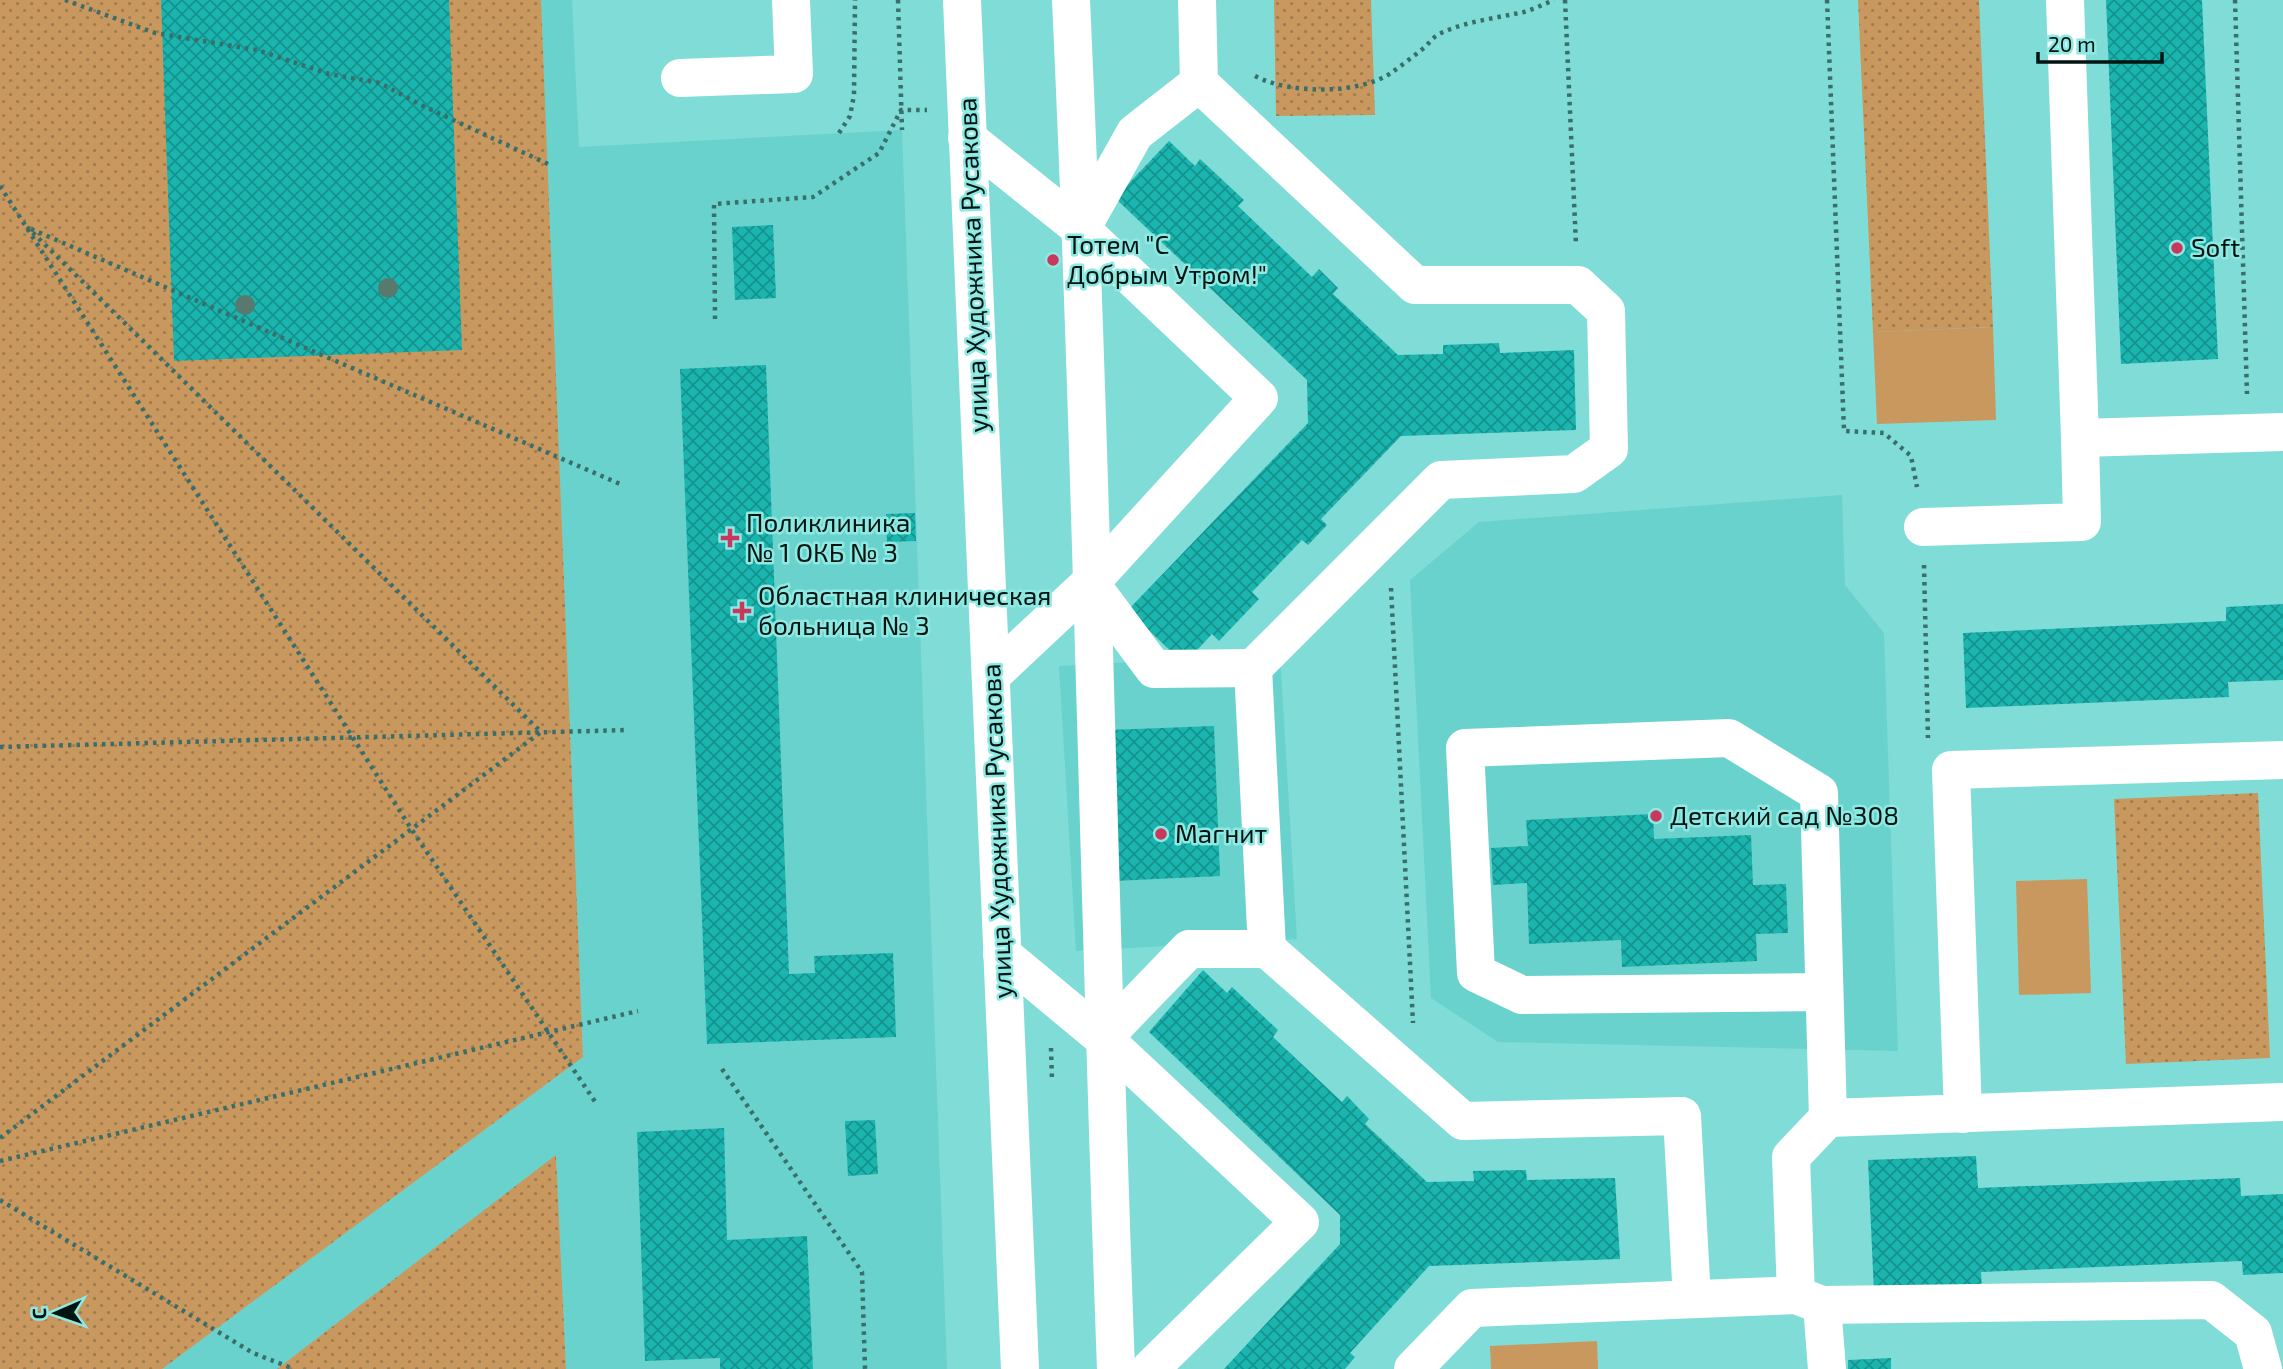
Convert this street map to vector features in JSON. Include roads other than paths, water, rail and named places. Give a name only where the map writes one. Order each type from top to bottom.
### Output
[{"type":"street","points":[[680,78],[794,74],[791,0]]},
{"type":"street","name":"улица Художника Русакова","points":[[962,0],[1020,1369]]},
{"type":"street","points":[[1071,0],[1081,229],[1103,1038],[1116,1369]]},
{"type":"street","points":[[1090,583],[1154,669],[1253,668],[1441,480],[1574,474],[1609,449],[1606,311],[1578,285],[1415,285],[1199,83],[1197,0]]},
{"type":"street","points":[[1923,527],[2082,522],[2065,0]]},
{"type":"street","points":[[1081,229],[1135,134],[1199,83]]},
{"type":"street","points":[[967,124],[1259,398],[1090,583],[991,676]]},
{"type":"street","points":[[2080,438],[2266,433]]},
{"type":"street","points":[[1253,668],[1267,949]]},
{"type":"street","points":[[1824,992],[1522,995],[1476,973],[1465,748],[1729,738],[1819,793],[1828,1118]]},
{"type":"street","points":[[1962,1114],[1951,770],[2283,760]]},
{"type":"street","points":[[1103,1038],[1189,949],[1267,949],[1463,1121],[1682,1116],[1692,1299]]},
{"type":"street","points":[[1002,954],[1103,1038],[1300,1222],[1150,1369]]},
{"type":"street","points":[[1827,1369],[1809,1300],[1791,1157],[1828,1118],[2283,1102]]},
{"type":"street","points":[[1413,1369],[1472,1308],[1692,1299],[2211,1300],[2253,1333],[2263,1369]]},
{"type":"place","name":"Soft","points":[[2177,248]]},
{"type":"place","name":"Тотем \"С Добрым Утром!\"","points":[[1053,260]]},
{"type":"place","name":"Поликлиника № 1 ОКБ № 3","points":[[730,538]]},
{"type":"place","name":"Областная клиническая больница № 3","points":[[742,611]]},
{"type":"place","name":"Детский сад №308","points":[[1656,816]]},
{"type":"place","name":"Магнит","points":[[1161,834]]}]
